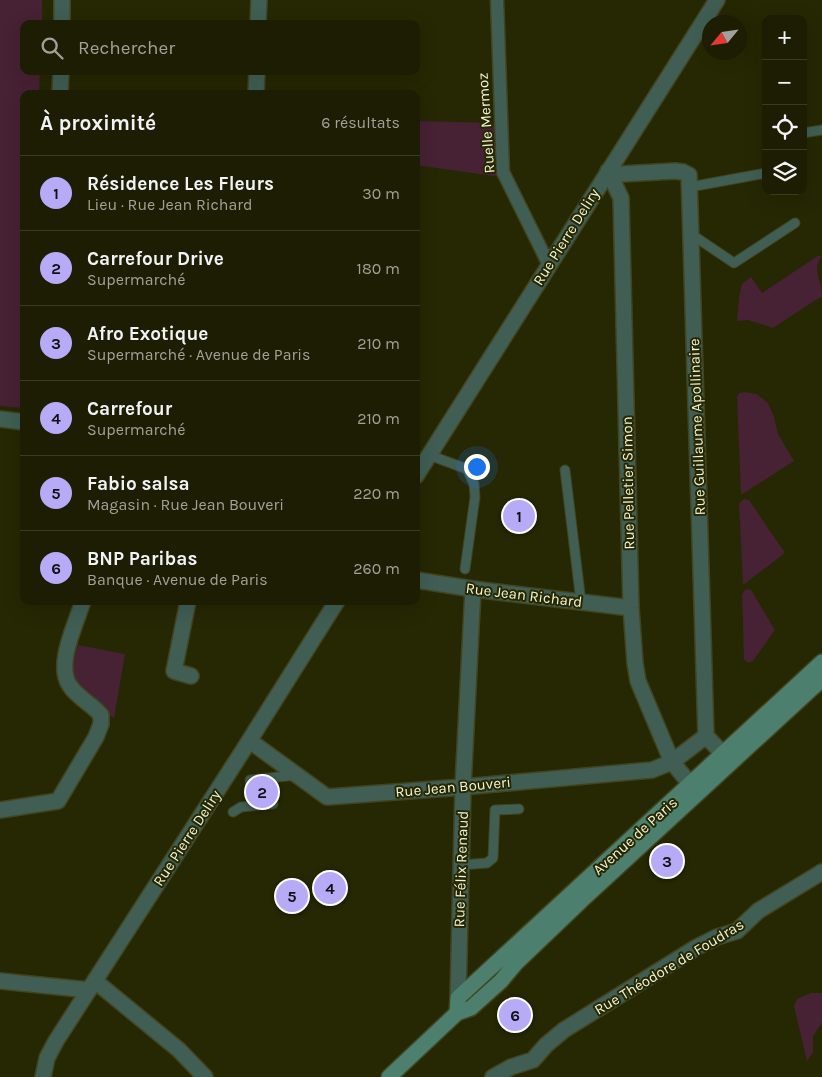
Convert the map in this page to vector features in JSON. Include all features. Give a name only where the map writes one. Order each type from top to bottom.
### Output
[{"type":"main road","name":"Avenue de Paris","points":[[389,1077],[457,1005],[822,662]]},
{"type":"main road","name":"Avenue de Paris","points":[[457,1005],[471,1008],[584,898],[822,679]]},
{"type":"street","points":[[62,0],[62,20]]},
{"type":"street","points":[[258,20],[259,0]]},
{"type":"street","name":"Ruelle Mermoz","points":[[497,0],[503,172],[549,265]]},
{"type":"street","name":"Rue Pierre Deliry","points":[[420,470],[717,0]]},
{"type":"street","points":[[60,90],[61,75]]},
{"type":"street","points":[[256,75],[256,90]]},
{"type":"street","points":[[608,171],[621,174],[683,172],[689,175],[690,187]]},
{"type":"street","name":"Rue Pelletier Simon","points":[[608,171],[621,198],[631,608],[635,663],[638,681],[672,762],[691,785]]},
{"type":"street","name":"Rue Guillaume Apollinaire","points":[[690,187],[706,736]]},
{"type":"street","points":[[0,419],[20,422]]},
{"type":"street","name":"Rue Jean Richard","points":[[420,581],[631,608]]},
{"type":"street","name":"Rue Félix Renaud","points":[[457,1005],[463,787],[473,589]]},
{"type":"street","points":[[0,810],[58,802],[96,737],[101,724],[101,716],[69,686],[64,674],[64,658],[82,605]]},
{"type":"street","points":[[187,605],[174,671],[191,676]]},
{"type":"street","name":"Rue Pierre Deliry","points":[[40,1076],[50,1050],[250,741],[335,605]]},
{"type":"street","points":[[706,736],[723,754]]},
{"type":"street","name":"Rue Jean Bouveri","points":[[250,741],[328,797],[652,770],[672,762],[706,736]]},
{"type":"street","name":"Rue Théodore de Foudras","points":[[492,1077],[511,1067],[533,1060],[546,1045],[564,1030],[697,947],[717,937],[736,931],[758,911],[822,872]]},
{"type":"street","points":[[0,980],[92,986],[180,1050],[204,1077]]},
{"type":"lane","points":[[807,132],[822,130]]},
{"type":"lane","points":[[690,187],[762,174]]},
{"type":"lane","points":[[691,234],[734,263],[795,222]]},
{"type":"lane","points":[[429,455],[467,468],[474,484],[475,497],[465,569]]},
{"type":"lane","points":[[565,470],[581,602]]},
{"type":"lane","points":[[252,806],[250,780],[297,775]]},
{"type":"lane","points":[[233,812],[242,807],[273,804]]},
{"type":"lane","points":[[461,858],[487,863],[493,858],[495,810],[519,809]]},
{"type":"shaded area","points":[[0,0],[42,0],[42,20],[20,20],[20,75],[40,75],[39,90],[20,90],[20,408],[0,406]]},
{"type":"shaded area","points":[[420,121],[496,123],[496,168],[500,177],[420,166]]},
{"type":"shaded area","points":[[819,255],[821,257],[818,262],[817,271],[822,296],[773,328],[748,320],[737,321],[742,284],[751,277],[762,293]]},
{"type":"shaded area","points":[[739,393],[757,394],[768,403],[778,434],[794,461],[741,495],[737,397]]},
{"type":"shaded area","points":[[744,499],[749,500],[785,553],[743,585],[739,503]]},
{"type":"shaded area","points":[[746,589],[751,590],[775,630],[753,661],[749,663],[744,660],[742,594]]},
{"type":"shaded area","points":[[78,645],[125,654],[114,718],[84,697],[74,682],[74,660]]},
{"type":"shaded area","points":[[811,993],[822,993],[822,1023],[813,1036],[813,1052],[807,1061],[794,1006],[797,999]]},
{"type":"place","name":"Résidence Les Fleurs","points":[[519,516]]},
{"type":"place","name":"Carrefour Drive","points":[[262,792]]},
{"type":"place","name":"Afro Exotique","points":[[667,861]]},
{"type":"place","name":"Carrefour","points":[[330,888]]},
{"type":"place","name":"Fabio salsa","points":[[292,896]]},
{"type":"place","name":"BNP Paribas","points":[[515,1015]]}]
